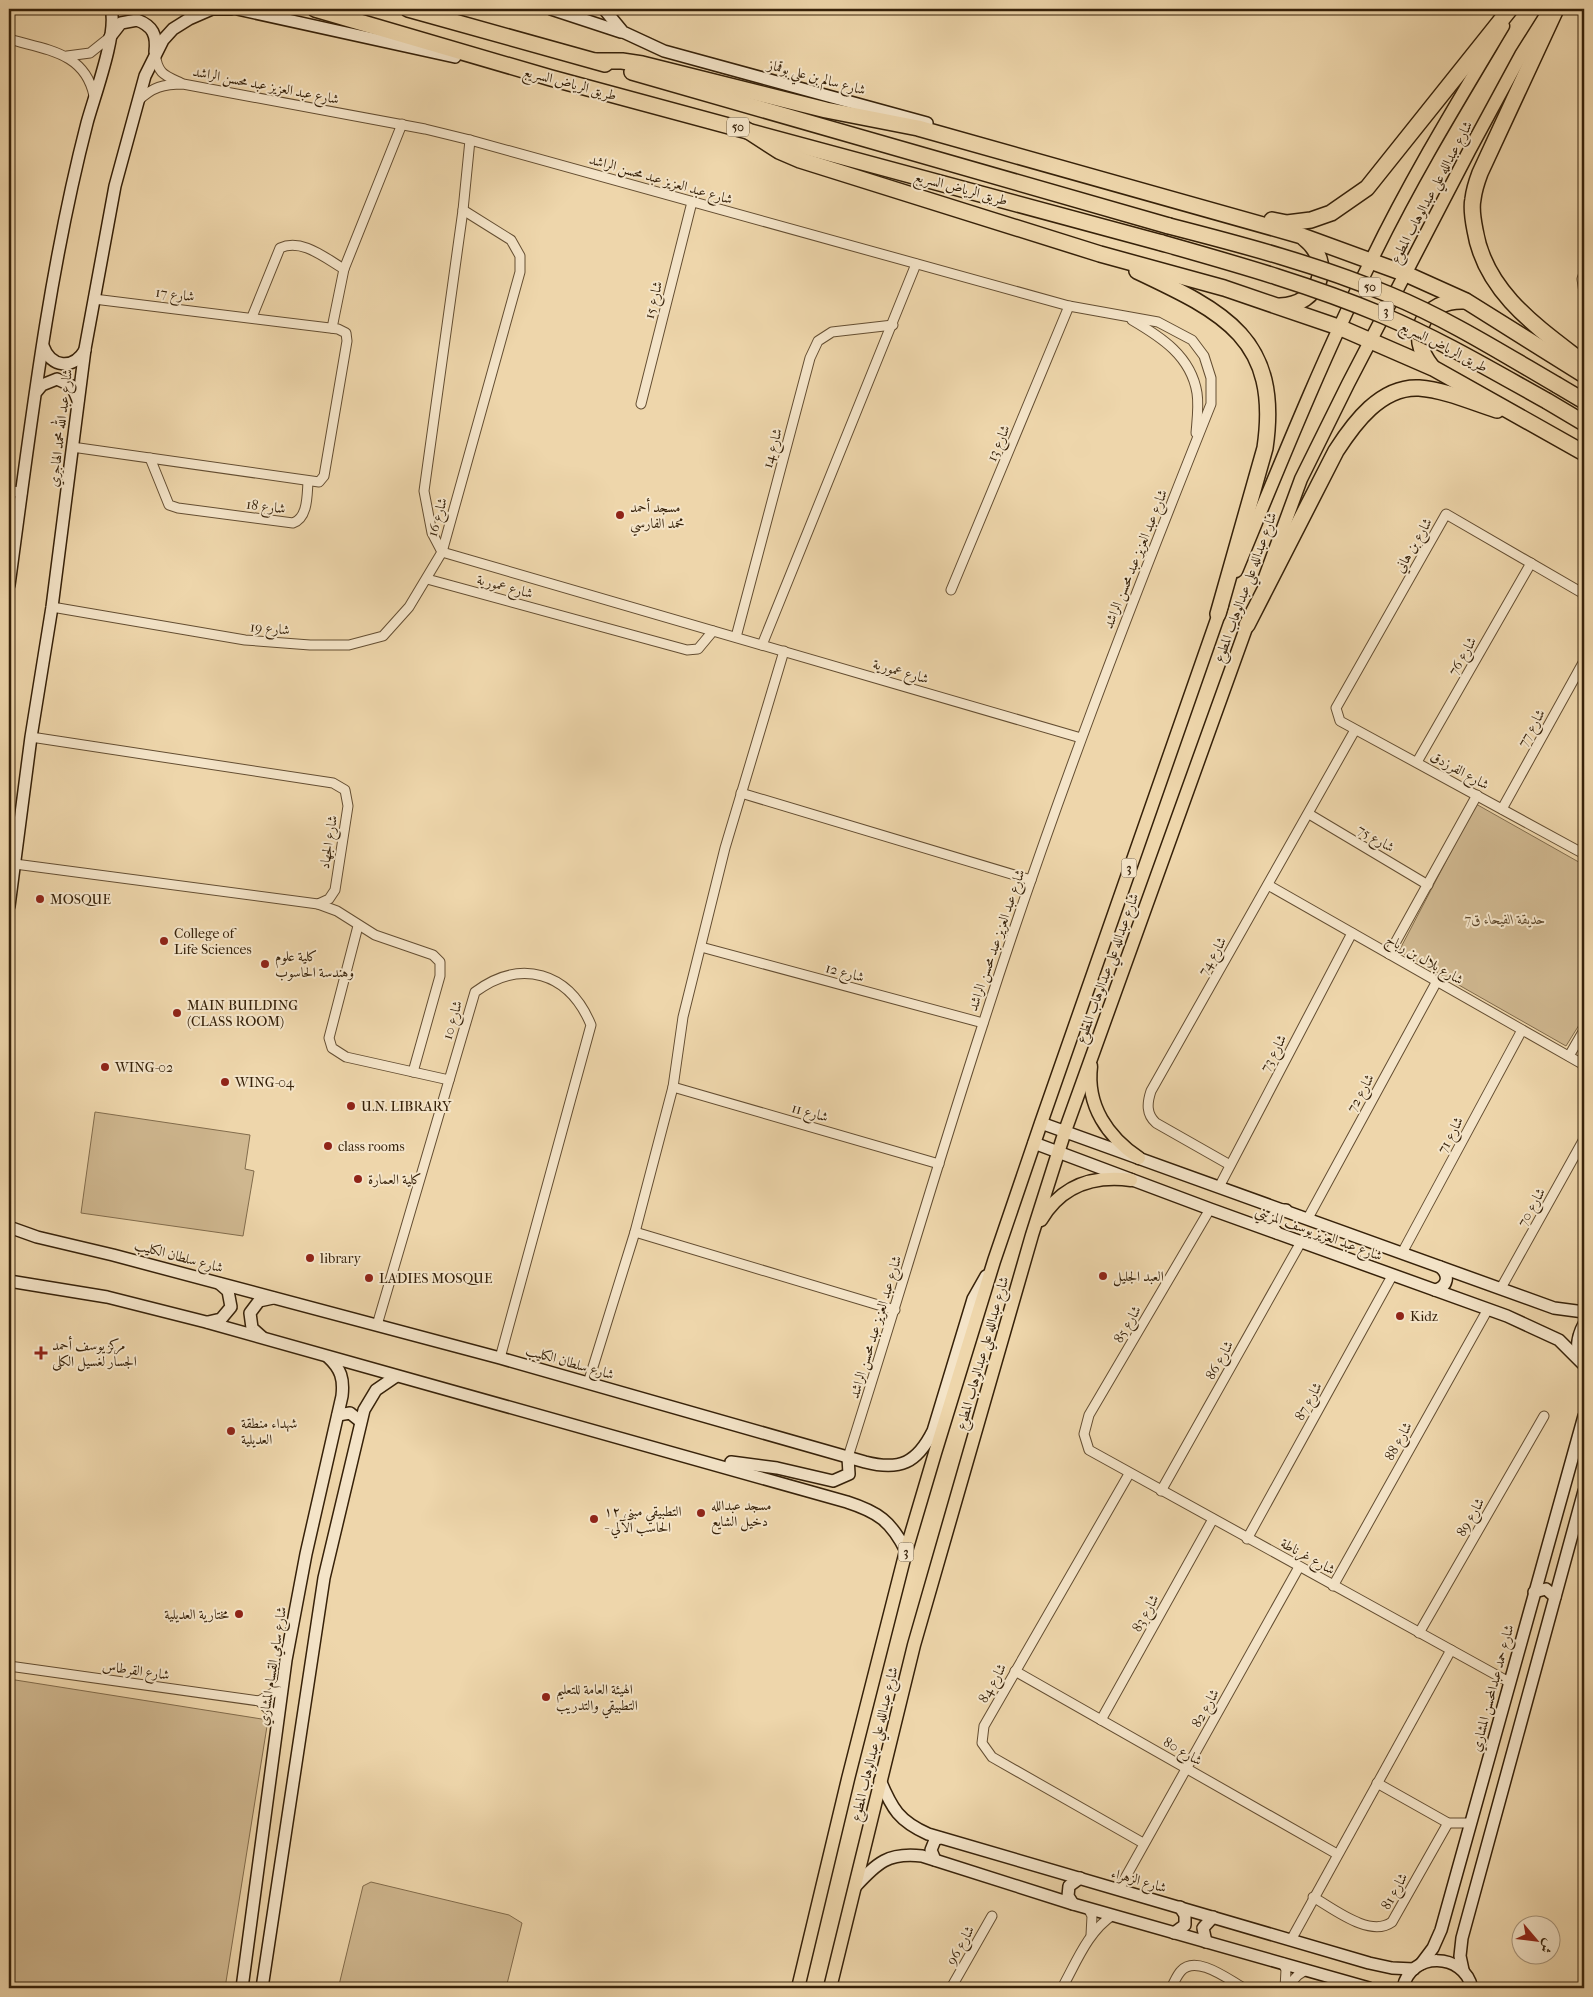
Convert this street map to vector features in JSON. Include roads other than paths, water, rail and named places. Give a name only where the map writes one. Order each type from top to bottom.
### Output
[{"type":"highway","name":"طريق الرياض السريع","points":[[315,9],[551,78],[745,129],[1244,266],[1382,315],[1474,360],[1584,423]]},
{"type":"highway","name":"طريق الرياض السريع","points":[[408,9],[1169,226],[1252,247],[1390,295],[1456,327],[1584,401]]},
{"type":"highway","points":[[1193,207],[1286,223],[1311,220],[1331,213],[1367,188],[1512,9]]},
{"type":"highway","points":[[1556,9],[1480,173],[1473,201],[1474,225],[1478,250],[1487,269],[1503,293],[1531,323],[1584,363]]},
{"type":"highway","points":[[596,62],[622,61],[642,64],[826,110],[918,128],[1033,159],[1193,207],[1302,236],[1406,274],[1466,302],[1584,374]]},
{"type":"highway","points":[[745,129],[779,151],[800,160],[1100,254],[1224,288],[1371,339],[1433,368],[1584,453]]},
{"type":"highway","points":[[1278,306],[1301,302],[1313,291],[1320,275],[1321,263],[1317,252],[1302,236]]},
{"type":"highway","points":[[1100,254],[1210,308],[1232,324],[1250,345],[1262,372],[1268,396],[1269,420],[1265,448],[1218,614]]},
{"type":"highway","points":[[1433,368],[1424,357],[1419,343],[1420,328],[1427,315],[1438,305],[1452,301],[1466,302]]},
{"type":"highway","points":[[1247,625],[1336,450],[1351,427],[1368,409],[1393,393],[1417,388],[1443,393],[1526,420]]},
{"type":"main road","name":"شارع عبدالله علي عبدالوهاب المطوع","points":[[798,1988],[906,1551],[994,1261],[1218,614],[1305,408],[1371,260],[1436,139],[1512,9]]},
{"type":"main road","name":"شارع عبدالله علي عبدالوهاب المطوع","points":[[830,1988],[914,1645],[1032,1235],[1094,1048],[1247,625],[1301,479],[1371,339],[1521,55],[1550,9]]},
{"type":"main road","points":[[1094,1048],[1090,1069],[1091,1090],[1097,1111],[1107,1130],[1122,1146],[1139,1158]]},
{"type":"main road","points":[[1032,1235],[1055,1201],[1071,1188],[1097,1179],[1110,1177],[1131,1180]]},
{"type":"street","name":"شارع عبد الله محمد الهاجري","points":[[9,586],[43,346],[73,180],[110,37],[111,9]]},
{"type":"street","name":"شارع عبد الله محمد الهاجري","points":[[9,906],[31,737],[52,606],[85,349],[115,186],[138,102],[155,53],[173,28],[212,9],[232,9]]},
{"type":"street","points":[[237,9],[551,78]]},
{"type":"street","points":[[551,9],[623,32]]},
{"type":"street","name":"شارع سالم بن علي بوقماز","points":[[604,9],[623,32],[664,51],[954,131],[1033,159]]},
{"type":"street","points":[[9,39],[65,56],[78,56],[90,53],[110,37],[121,23],[138,20],[146,23],[156,36],[155,53]]},
{"type":"street","name":"شارع عبد العزيز عبد محسن الراشد","points":[[155,53],[157,67],[161,73],[183,84]]},
{"type":"street","points":[[65,56],[85,71],[92,83],[94,96]]},
{"type":"street","name":"شارع عبد العزيز عبد محسن الراشد","points":[[138,102],[147,92],[159,86],[183,84],[402,124],[470,140],[1069,306],[1158,322],[1174,328],[1192,340],[1204,356],[1211,378],[1211,404],[1081,738],[1031,880],[983,1023],[848,1457]]},
{"type":"street","points":[[72,447],[308,482],[319,482],[324,476],[347,341],[346,333],[343,330],[332,328],[344,269],[402,124]]},
{"type":"street","name":"شارع 16","points":[[442,552],[432,532],[424,491],[464,210],[470,140]]},
{"type":"street","name":"شارع 15","points":[[641,404],[692,202]]},
{"type":"street","name":"شارع 16","points":[[442,552],[520,272],[520,256],[511,240],[464,210]]},
{"type":"street","points":[[252,317],[280,248],[289,244],[300,244],[344,269]]},
{"type":"street","points":[[762,645],[893,325],[916,264]]},
{"type":"street","points":[[1584,272],[1582,279],[1584,293]]},
{"type":"street","name":"شارع 17","points":[[94,298],[332,328]]},
{"type":"street","name":"شارع 13","points":[[951,590],[1069,306]]},
{"type":"street","name":"شارع عبد العزيز عبد محسن الراشد","points":[[1128,318],[1162,338],[1179,353],[1190,372],[1197,394],[1196,440]]},
{"type":"street","name":"شارع 14","points":[[736,637],[808,368],[818,341],[832,332],[893,325]]},
{"type":"street","points":[[43,346],[52,361],[60,364],[70,364],[80,358],[85,349]]},
{"type":"street","points":[[37,391],[49,380],[65,381],[77,394],[78,402]]},
{"type":"street","name":"شارع 18","points":[[150,458],[169,505],[178,508],[292,523],[299,520],[304,512],[308,482]]},
{"type":"street","points":[[9,490],[22,492]]},
{"type":"street","name":"شارع بن هاني","points":[[1339,702],[1446,514],[1584,594]]},
{"type":"street","name":"شارع 19","points":[[52,606],[245,640],[310,645],[348,645],[383,636],[409,608],[442,552]]},
{"type":"street","name":"شارع عمورية","points":[[442,552],[1081,738]]},
{"type":"street","name":"شارع 76","points":[[1417,762],[1531,563]]},
{"type":"street","name":"شارع عمورية","points":[[428,578],[687,650],[698,648],[713,630]]},
{"type":"street","points":[[588,1383],[635,1232],[673,1087],[683,1018],[701,947],[741,793],[784,651]]},
{"type":"street","name":"شارع 77","points":[[1502,808],[1584,661]]},
{"type":"street","name":"شارع الفرزدق","points":[[1339,702],[1336,715],[1340,721],[1584,854]]},
{"type":"street","name":"شارع 74","points":[[1230,1164],[1156,1123],[1148,1114],[1148,1100],[1151,1091],[1355,730]]},
{"type":"street","name":"شارع الجهاد","points":[[31,737],[332,783],[341,786],[348,796],[348,806],[335,890],[329,899],[318,904]]},
{"type":"street","points":[[741,793],[1031,880]]},
{"type":"street","points":[[1389,954],[1477,795]]},
{"type":"street","name":"شارع 75","points":[[1309,814],[1428,885]]},
{"type":"street","points":[[15,864],[318,904],[337,911],[375,935],[433,955],[440,962],[440,976],[412,1072]]},
{"type":"street","name":"شارع بلال بن رباح","points":[[1268,885],[1584,1065]]},
{"type":"street","points":[[358,926],[329,1044],[336,1052],[346,1057],[449,1080]]},
{"type":"street","name":"شارع 73","points":[[1219,1186],[1352,933]]},
{"type":"street","name":"شارع 12","points":[[701,947],[983,1023]]},
{"type":"street","name":"شارع 10","points":[[377,1325],[475,992],[488,982],[502,976],[518,973],[542,976],[564,986],[576,996],[585,1010],[591,1025],[500,1358]]},
{"type":"street","name":"شارع 72","points":[[1308,1218],[1437,981]]},
{"type":"street","name":"شارع 71","points":[[1402,1253],[1522,1030]]},
{"type":"street","points":[[1569,1056],[1584,1030]]},
{"type":"street","name":"شارع 11","points":[[673,1087],[939,1164]]},
{"type":"street","name":"شارع عبد العزيز يوسف المزيني","points":[[1041,1123],[1554,1308],[1570,1312],[1584,1312]]},
{"type":"street","name":"شارع 70","points":[[1501,1288],[1584,1139]]},
{"type":"street","name":"شارع عبد العزيز يوسف المزيني","points":[[1034,1143],[1277,1234],[1488,1309],[1559,1340],[1584,1366]]},
{"type":"street","name":"شارع 85","points":[[1094,1454],[1089,1450],[1084,1434],[1085,1424],[1210,1209]]},
{"type":"street","points":[[1277,1234],[1271,1224],[1272,1218],[1280,1210],[1286,1210]]},
{"type":"street","name":"شارع سلطان الكليب","points":[[9,1227],[37,1237],[217,1282],[500,1358],[875,1465],[889,1466],[904,1463],[916,1457],[925,1447],[933,1431],[973,1299],[994,1261]]},
{"type":"street","points":[[635,1232],[895,1310]]},
{"type":"street","name":"شارع 86","points":[[1161,1491],[1300,1242]]},
{"type":"street","points":[[1435,1290],[1444,1285],[1447,1280],[1447,1275],[1440,1267]]},
{"type":"street","name":"شارع 87","points":[[1248,1539],[1392,1276]]},
{"type":"street","points":[[9,1281],[107,1297],[206,1322],[395,1377],[575,1424],[863,1507],[882,1517],[897,1532],[906,1551]]},
{"type":"street","points":[[206,1322],[221,1319],[230,1306],[228,1291],[217,1282]]},
{"type":"street","points":[[264,1338],[252,1328],[250,1313],[260,1301],[274,1298]]},
{"type":"street","name":"شارع 88","points":[[1333,1586],[1488,1309]]},
{"type":"street","points":[[1584,1324],[1579,1335],[1578,1346],[1584,1366]]},
{"type":"street","name":"شارع سامي القسام المشاري","points":[[242,1988],[283,1680],[304,1562],[338,1415],[343,1377],[338,1367],[328,1357]]},
{"type":"street","points":[[262,1988],[324,1578],[360,1421],[369,1399],[381,1386],[395,1377]]},
{"type":"street","points":[[338,1415],[350,1413],[360,1421]]},
{"type":"street","name":"شارع 89","points":[[1420,1633],[1544,1416]]},
{"type":"street","name":"شارع حمد عبدالمحسن المشاري","points":[[1403,1988],[1409,1975],[1433,1948],[1445,1915],[1584,1416]]},
{"type":"street","points":[[678,1454],[778,1468],[832,1481],[849,1474],[848,1457]]},
{"type":"street","name":"شارع غرناطة","points":[[1094,1454],[1509,1682]]},
{"type":"street","name":"شارع 84","points":[[1129,1474],[1015,1671],[984,1726],[982,1734],[985,1749],[1004,1764],[1143,1843]]},
{"type":"street","points":[[1475,1987],[1463,1970],[1460,1956],[1462,1938],[1584,1491]]},
{"type":"street","name":"شارع 83","points":[[1101,1720],[1213,1520]]},
{"type":"street","points":[[1543,1563],[1551,1572],[1563,1568]]},
{"type":"street","name":"شارع 82","points":[[1119,1889],[1299,1567]]},
{"type":"street","points":[[1534,1592],[1546,1589],[1555,1597]]},
{"type":"street","points":[[1291,1940],[1336,1854],[1451,1650]]},
{"type":"street","name":"شارع القرطاس","points":[[9,1666],[259,1701]]},
{"type":"street","name":"شارع 80","points":[[1015,1671],[1336,1854]]},
{"type":"street","points":[[277,1727],[270,1712],[259,1701],[273,1693],[283,1680]]},
{"type":"street","name":"شارع الزهراء","points":[[880,1780],[893,1810],[901,1818],[911,1827],[940,1838],[1369,1963],[1392,1968],[1418,1967],[1441,1960],[1453,1963],[1463,1970]]},
{"type":"street","points":[[1377,1783],[1448,1823],[1471,1822]]},
{"type":"street","name":"شارع 81","points":[[1314,1897],[1366,1926],[1381,1928],[1386,1926],[1392,1922],[1448,1823]]},
{"type":"street","points":[[935,1860],[931,1850],[932,1845],[940,1838]]},
{"type":"street","points":[[855,1887],[871,1869],[893,1856],[907,1854],[935,1860],[1073,1904],[1369,1988]]},
{"type":"street","points":[[1073,1904],[1068,1896],[1070,1886],[1080,1878]]},
{"type":"street","points":[[1088,1908],[1092,1916],[1091,1935]]},
{"type":"street","points":[[1174,1933],[1182,1928],[1186,1920],[1180,1908]]},
{"type":"street","points":[[1062,1988],[1091,1935],[1104,1921],[1113,1915]]},
{"type":"street","points":[[1445,1915],[1446,1921],[1454,1928],[1460,1928],[1468,1919]]},
{"type":"street","name":"شارع 96","points":[[951,1988],[992,1916]]},
{"type":"street","points":[[1206,1942],[1203,1928],[1213,1917]]},
{"type":"street","points":[[252,1918],[260,1922],[272,1919]]},
{"type":"street","points":[[248,1942],[261,1940],[268,1945]]},
{"type":"street","points":[[1283,1963],[1286,1970],[1286,1988]]},
{"type":"street","points":[[1171,1988],[1180,1971],[1190,1965],[1205,1967],[1244,1988]]},
{"type":"street","points":[[1286,1988],[1298,1974],[1306,1970]]},
{"type":"place","name":"مسجد أحمد محمد الفارسي","points":[[620,515]]},
{"type":"place","name":"MOSQUE","points":[[40,899]]},
{"type":"place","name":"College of Life Sciences","points":[[164,941]]},
{"type":"place","name":"كلية علوم وهندسة الحاسوب","points":[[265,964]]},
{"type":"place","name":"MAIN BUILDING (CLASS ROOM)","points":[[177,1013]]},
{"type":"place","name":"WING-02","points":[[105,1067]]},
{"type":"place","name":"WING-04","points":[[225,1082]]},
{"type":"place","name":"U.N. LIBRARY","points":[[351,1106]]},
{"type":"place","name":"class rooms","points":[[328,1146]]},
{"type":"place","name":"كلية العمارة","points":[[358,1179]]},
{"type":"place","name":"library","points":[[310,1258]]},
{"type":"place","name":"العبد الجليل","points":[[1103,1276]]},
{"type":"place","name":"LADIES MOSQUE","points":[[369,1278]]},
{"type":"place","name":"Kidz","points":[[1400,1316]]},
{"type":"place","name":"مركز يوسف أحمد الجسار لغسيل الكلى","points":[[41,1353]]},
{"type":"place","name":"شهداء منطقة العديلية","points":[[231,1431]]},
{"type":"place","name":"مسجد عبدالله دخيل الشايع","points":[[701,1513]]},
{"type":"place","name":"التطبيقي مبنى ١٢ - الحاسب الآلي","points":[[594,1519]]},
{"type":"place","name":"مختارية العديلية","points":[[239,1614]]},
{"type":"place","name":"الهيئة العامة للتعليم التطبيقي والتدريب","points":[[546,1697]]},
{"type":"park label","name":"حديقة الفيحاء ق7","points":[[1505,919]]}]
